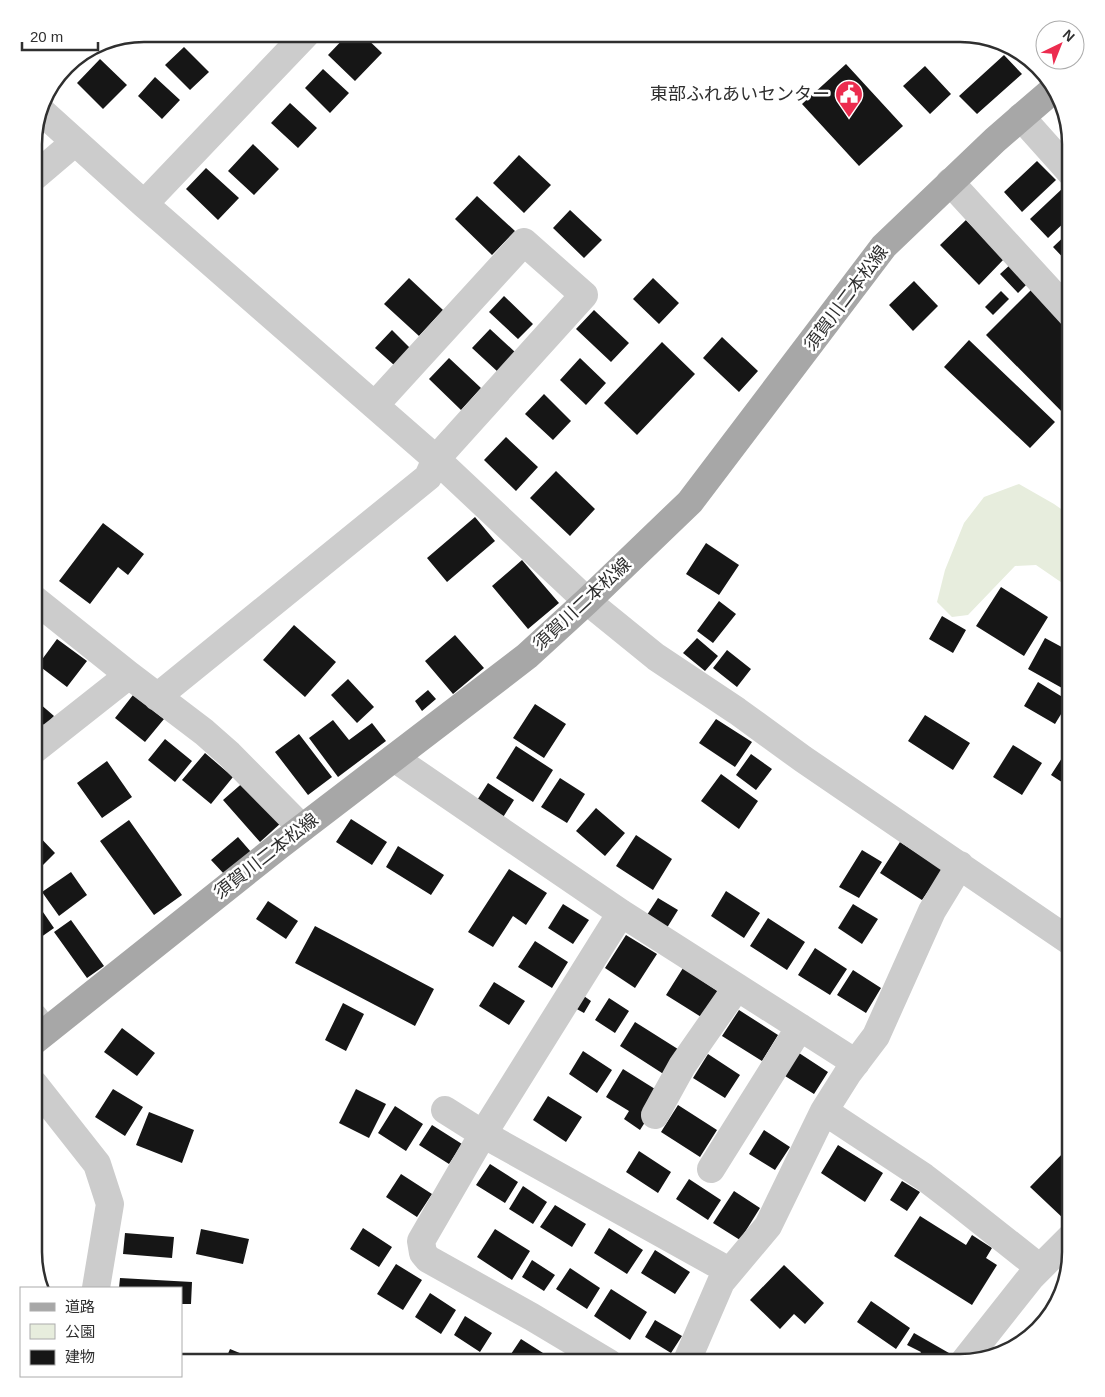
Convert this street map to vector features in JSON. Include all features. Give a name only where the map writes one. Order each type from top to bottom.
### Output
[{"type":"main road","name":"須賀川二本松線","points":[[42,1027],[526,656],[587,601],[690,502],[884,246],[950,182],[1049,94]]},
{"type":"street","points":[[144,204],[298,42]]},
{"type":"street","points":[[47,116],[144,204],[436,459],[587,601],[656,657],[738,710],[803,759],[1062,936]]},
{"type":"street","points":[[1021,117],[1062,163]]},
{"type":"street","points":[[43,169],[74,142]]},
{"type":"street","points":[[950,182],[1062,304]]},
{"type":"street","points":[[156,697],[428,477],[436,459],[584,295],[524,242],[375,405]]},
{"type":"street","points":[[43,606],[156,697],[204,732],[229,754],[302,828]]},
{"type":"street","points":[[42,743],[128,675]]},
{"type":"street","points":[[394,758],[621,913],[856,1063]]},
{"type":"street","points":[[690,1354],[721,1282],[768,1226],[824,1111],[876,1036],[932,911],[960,865]]},
{"type":"street","points":[[594,1354],[428,1259],[423,1253],[421,1241],[483,1134],[621,913]]},
{"type":"street","points":[[655,1115],[682,1066],[736,987]]},
{"type":"street","points":[[711,1169],[800,1027]]},
{"type":"street","points":[[42,1094],[97,1164],[110,1204],[96,1287]]},
{"type":"street","points":[[445,1110],[483,1134],[729,1271]]},
{"type":"street","points":[[824,1111],[924,1177],[1040,1268]]},
{"type":"street","points":[[970,1354],[1040,1268],[1062,1246]]},
{"type":"green space","points":[[1019,484],[1062,510],[1062,583],[1036,565],[1015,566],[968,615],[952,617],[937,602],[945,570],[964,523],[984,497]]},
{"type":"building","points":[[340,42],[371,42],[382,53],[355,81],[328,55]]},
{"type":"building","points":[[184,47],[209,72],[190,90],[165,65]]},
{"type":"building","points":[[1004,55],[1022,74],[977,114],[959,96]]},
{"type":"building","points":[[100,59],[127,85],[103,109],[77,83]]},
{"type":"building","points":[[846,64],[903,126],[859,166],[802,104]]},
{"type":"building","points":[[925,66],[951,94],[930,114],[903,86]]},
{"type":"building","points":[[323,69],[349,93],[330,113],[305,88]]},
{"type":"building","points":[[155,77],[180,100],[162,119],[138,96]]},
{"type":"building","points":[[290,103],[317,128],[298,148],[271,123]]},
{"type":"building","points":[[253,144],[279,169],[254,195],[228,171]]},
{"type":"building","points":[[519,155],[551,185],[524,213],[493,183]]},
{"type":"building","points":[[1037,161],[1056,180],[1022,212],[1004,192]]},
{"type":"building","points":[[206,168],[239,198],[218,220],[186,189]]},
{"type":"building","points":[[1062,189],[1062,225],[1048,238],[1030,219]]},
{"type":"building","points":[[477,196],[515,231],[492,255],[455,219]]},
{"type":"building","points":[[570,210],[602,240],[584,258],[553,228]]},
{"type":"building","points":[[966,220],[1004,259],[979,285],[940,245]]},
{"type":"building","points":[[1062,238],[1062,256],[1053,247]]},
{"type":"building","points":[[1011,264],[1029,282],[1018,293],[1000,274]]},
{"type":"building","points":[[409,278],[443,310],[419,336],[384,304]]},
{"type":"building","points":[[653,278],[679,303],[659,324],[633,299]]},
{"type":"building","points":[[914,281],[938,306],[913,331],[889,305]]},
{"type":"building","points":[[1031,290],[1062,322],[1062,412],[986,335]]},
{"type":"building","points":[[1001,291],[1009,299],[993,315],[985,307]]},
{"type":"building","points":[[504,296],[533,324],[518,339],[489,312]]},
{"type":"building","points":[[594,310],[629,343],[611,362],[576,329]]},
{"type":"building","points":[[490,329],[516,353],[498,372],[472,348]]},
{"type":"building","points":[[392,330],[410,348],[394,365],[375,348]]},
{"type":"building","points":[[722,337],[758,371],[739,392],[703,358]]},
{"type":"building","points":[[969,340],[1055,422],[1030,448],[944,367]]},
{"type":"building","points":[[662,342],[695,374],[637,435],[604,403]]},
{"type":"building","points":[[449,358],[481,388],[461,410],[429,379]]},
{"type":"building","points":[[580,358],[606,383],[586,405],[560,380]]},
{"type":"building","points":[[544,394],[571,421],[553,440],[525,414]]},
{"type":"building","points":[[506,437],[538,467],[516,491],[484,460]]},
{"type":"building","points":[[556,471],[595,509],[570,536],[530,498]]},
{"type":"building","points":[[475,517],[495,541],[447,582],[427,558]]},
{"type":"building","points":[[103,523],[144,554],[128,575],[118,567],[90,604],[59,581]]},
{"type":"building","points":[[706,543],[739,565],[719,595],[686,574]]},
{"type":"building","points":[[522,560],[559,603],[528,629],[492,586]]},
{"type":"building","points":[[1001,587],[1048,617],[1024,656],[976,626]]},
{"type":"building","points":[[719,601],[736,614],[713,643],[697,631]]},
{"type":"building","points":[[942,616],[966,630],[953,653],[929,639]]},
{"type":"building","points":[[294,625],[336,662],[305,697],[263,660]]},
{"type":"building","points":[[455,635],[484,668],[453,694],[425,661]]},
{"type":"building","points":[[697,638],[718,656],[705,671],[683,653]]},
{"type":"building","points":[[1045,638],[1062,647],[1062,688],[1028,669]]},
{"type":"building","points":[[57,639],[87,661],[67,687],[43,668],[43,659]]},
{"type":"building","points":[[727,650],[751,669],[737,687],[713,668]]},
{"type":"building","points":[[348,679],[374,707],[357,723],[331,695]]},
{"type":"building","points":[[1038,682],[1062,697],[1062,712],[1055,724],[1024,706]]},
{"type":"building","points":[[428,690],[436,699],[422,711],[415,701]]},
{"type":"building","points":[[133,695],[164,719],[145,742],[115,718]]},
{"type":"building","points":[[535,704],[566,724],[544,758],[513,738]]},
{"type":"building","points":[[42,706],[54,716],[45,726],[42,724]]},
{"type":"building","points":[[925,715],[970,743],[953,770],[908,741]]},
{"type":"building","points":[[716,719],[752,742],[735,767],[699,743]]},
{"type":"building","points":[[333,720],[349,740],[372,723],[386,741],[338,777],[309,738]]},
{"type":"building","points":[[299,734],[332,777],[308,795],[275,752]]},
{"type":"building","points":[[165,739],[192,761],[175,782],[148,760]]},
{"type":"building","points":[[1013,745],[1042,763],[1022,795],[993,777]]},
{"type":"building","points":[[516,746],[553,770],[533,802],[496,778]]},
{"type":"building","points":[[205,753],[233,777],[211,804],[182,780]]},
{"type":"building","points":[[751,754],[772,769],[756,790],[736,775]]},
{"type":"building","points":[[1062,758],[1062,782],[1051,775]]},
{"type":"building","points":[[107,761],[132,797],[102,818],[77,783]]},
{"type":"building","points":[[721,774],[758,801],[739,829],[701,801]]},
{"type":"building","points":[[560,778],[585,794],[567,823],[541,807]]},
{"type":"building","points":[[246,780],[282,822],[260,842],[223,800]]},
{"type":"building","points":[[488,783],[514,800],[500,822],[474,805]]},
{"type":"building","points":[[596,808],[625,833],[605,856],[576,831]]},
{"type":"building","points":[[351,819],[387,842],[372,865],[336,842]]},
{"type":"building","points":[[129,820],[182,895],[154,915],[100,841]]},
{"type":"building","points":[[636,835],[672,859],[653,890],[616,866]]},
{"type":"building","points":[[238,837],[251,852],[225,875],[211,860]]},
{"type":"building","points":[[42,840],[55,853],[42,866]]},
{"type":"building","points":[[900,842],[943,870],[922,900],[880,873]]},
{"type":"building","points":[[398,846],[444,875],[431,895],[386,867]]},
{"type":"building","points":[[862,850],[882,862],[859,898],[839,887]]},
{"type":"building","points":[[509,869],[547,893],[526,925],[513,916],[493,947],[468,932]]},
{"type":"building","points":[[71,872],[87,895],[59,916],[42,892]]},
{"type":"building","points":[[726,891],[760,913],[744,938],[711,916]]},
{"type":"building","points":[[658,898],[678,910],[665,931],[645,918]]},
{"type":"building","points":[[268,901],[298,921],[286,939],[256,919]]},
{"type":"building","points":[[563,904],[589,920],[573,944],[548,928]]},
{"type":"building","points":[[853,904],[878,919],[862,944],[838,928]]},
{"type":"building","points":[[42,911],[54,928],[42,936]]},
{"type":"building","points":[[768,918],[805,942],[787,970],[750,946]]},
{"type":"building","points":[[71,920],[104,966],[87,978],[54,932]]},
{"type":"building","points":[[315,926],[434,989],[415,1026],[295,963]]},
{"type":"building","points":[[626,935],[657,954],[635,988],[605,968]]},
{"type":"building","points":[[535,941],[568,962],[552,988],[518,967]]},
{"type":"building","points":[[815,948],[847,969],[830,995],[798,975]]},
{"type":"building","points":[[683,968],[722,994],[706,1020],[666,995]]},
{"type":"building","points":[[853,970],[881,988],[866,1013],[837,995]]},
{"type":"building","points":[[494,982],[525,1001],[509,1025],[479,1006]]},
{"type":"building","points":[[581,994],[591,1001],[584,1013],[573,1007]]},
{"type":"building","points":[[609,998],[629,1011],[615,1033],[595,1020]]},
{"type":"building","points":[[343,1003],[364,1014],[346,1051],[325,1040]]},
{"type":"building","points":[[739,1010],[778,1035],[762,1061],[722,1036]]},
{"type":"building","points":[[635,1022],[681,1051],[665,1075],[620,1046]]},
{"type":"building","points":[[122,1028],[155,1053],[137,1076],[104,1052]]},
{"type":"building","points":[[583,1051],[612,1070],[597,1093],[569,1074]]},
{"type":"building","points":[[799,1053],[828,1072],[814,1094],[785,1076]]},
{"type":"building","points":[[708,1054],[740,1075],[725,1098],[693,1078]]},
{"type":"building","points":[[623,1069],[663,1094],[640,1130],[624,1119],[629,1111],[606,1097]]},
{"type":"building","points":[[113,1089],[143,1107],[125,1136],[95,1117]]},
{"type":"building","points":[[356,1089],[386,1104],[369,1138],[339,1123]]},
{"type":"building","points":[[548,1096],[582,1117],[566,1142],[533,1120]]},
{"type":"building","points":[[678,1105],[717,1130],[700,1157],[661,1132]]},
{"type":"building","points":[[395,1106],[423,1124],[406,1151],[378,1133]]},
{"type":"building","points":[[149,1112],[194,1130],[182,1163],[136,1145]]},
{"type":"building","points":[[432,1125],[462,1144],[449,1164],[419,1145]]},
{"type":"building","points":[[764,1130],[790,1147],[775,1170],[749,1154]]},
{"type":"building","points":[[838,1145],[883,1173],[865,1202],[821,1173]]},
{"type":"building","points":[[639,1151],[671,1172],[658,1193],[626,1172]]},
{"type":"building","points":[[1062,1154],[1062,1217],[1030,1187]]},
{"type":"building","points":[[490,1164],[518,1182],[505,1203],[476,1185]]},
{"type":"building","points":[[401,1174],[432,1194],[417,1217],[386,1197]]},
{"type":"building","points":[[689,1179],[721,1200],[708,1220],[676,1199]]},
{"type":"building","points":[[902,1181],[920,1192],[907,1211],[890,1200]]},
{"type":"building","points":[[523,1186],[547,1202],[533,1224],[509,1209]]},
{"type":"building","points":[[734,1191],[760,1208],[740,1240],[713,1223]]},
{"type":"building","points":[[555,1205],[586,1224],[572,1247],[540,1227]]},
{"type":"building","points":[[920,1216],[966,1245],[972,1235],[992,1248],[986,1258],[997,1265],[972,1305],[894,1256]]},
{"type":"building","points":[[363,1228],[392,1247],[379,1267],[350,1249]]},
{"type":"building","points":[[609,1228],[643,1250],[627,1274],[594,1253]]},
{"type":"building","points":[[201,1229],[249,1239],[243,1264],[196,1254]]},
{"type":"building","points":[[495,1229],[530,1251],[512,1280],[477,1257]]},
{"type":"building","points":[[125,1233],[174,1237],[172,1258],[123,1254]]},
{"type":"building","points":[[655,1250],[690,1272],[675,1294],[641,1273]]},
{"type":"building","points":[[532,1260],[555,1275],[544,1291],[522,1277]]},
{"type":"building","points":[[396,1264],[422,1280],[403,1310],[377,1294]]},
{"type":"building","points":[[784,1265],[824,1303],[805,1324],[794,1314],[780,1329],[750,1300]]},
{"type":"building","points":[[570,1268],[600,1288],[587,1309],[556,1289]]},
{"type":"building","points":[[120,1278],[192,1282],[191,1304],[182,1304],[182,1287],[119,1287]]},
{"type":"building","points":[[611,1289],[647,1312],[630,1340],[594,1316]]},
{"type":"building","points":[[430,1293],[456,1310],[441,1334],[415,1317]]},
{"type":"building","points":[[871,1301],[910,1328],[896,1349],[857,1322]]},
{"type":"building","points":[[465,1316],[492,1333],[480,1352],[454,1335]]},
{"type":"building","points":[[655,1320],[682,1336],[671,1353],[645,1337]]},
{"type":"building","points":[[914,1333],[949,1353],[920,1354],[921,1352],[907,1345]]},
{"type":"building","points":[[521,1339],[545,1354],[511,1354]]},
{"type":"building","points":[[230,1349],[242,1354],[228,1354]]},
{"type":"place","name":"東部ふれあいセンター","points":[[849,118]]}]
